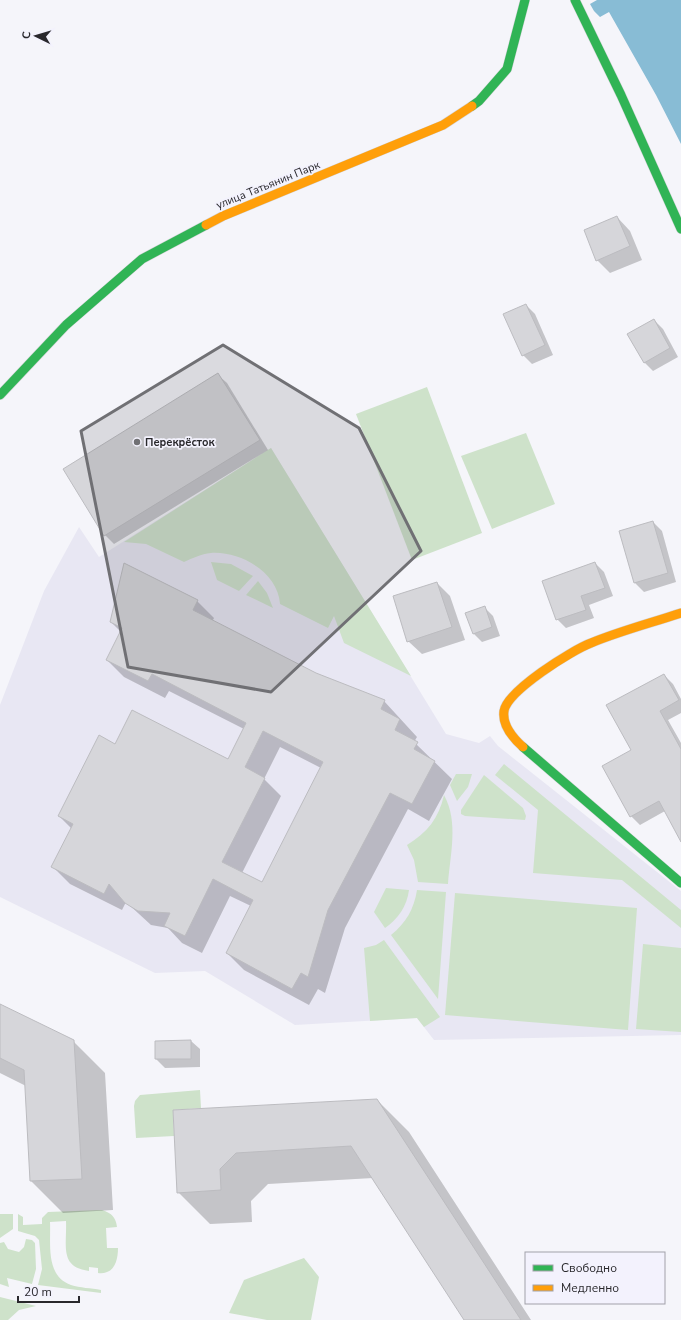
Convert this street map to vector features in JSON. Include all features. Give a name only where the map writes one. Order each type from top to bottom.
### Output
[{"type":"street","name":"улица Татьянин Парк","points":[[0,395],[66,325],[142,259],[223,216],[374,155],[443,125],[479,101],[507,69],[526,0]]},
{"type":"street","points":[[575,0],[621,94],[681,229]]},
{"type":"street","points":[[681,613],[590,643],[550,666],[516,692],[507,702],[504,711],[505,723],[515,740],[681,883]]},
{"type":"highlighted area","points":[[223,345],[359,428],[421,551],[271,692],[128,667],[81,431]]},
{"type":"shaded area","points":[[271,448],[446,734],[479,743],[490,736],[498,746],[681,891],[681,1035],[434,1040],[417,1018],[295,1025],[205,971],[155,973],[0,897],[0,705],[44,591],[79,527],[99,557]]},
{"type":"green space","points":[[427,387],[482,533],[412,560],[356,414]]},
{"type":"green space","points":[[526,433],[555,504],[492,529],[461,456]]},
{"type":"green space","points":[[271,448],[411,676],[344,643],[334,616],[328,628],[280,604],[278,593],[265,573],[245,560],[222,553],[211,553],[200,555],[184,562],[146,544],[124,542]]},
{"type":"green space","points":[[211,562],[231,564],[253,576],[239,591],[217,580]]},
{"type":"green space","points":[[258,581],[267,593],[273,608],[246,595]]},
{"type":"green space","points":[[504,764],[681,910],[681,928],[622,880],[533,873],[538,810],[495,775]]},
{"type":"green space","points":[[456,774],[472,774],[468,787],[457,801],[450,785]]},
{"type":"green space","points":[[484,775],[523,808],[526,816],[525,820],[465,816],[461,814],[461,810]]},
{"type":"green space","points":[[444,795],[449,805],[452,827],[452,850],[448,884],[418,882],[414,860],[407,845],[421,835],[431,824],[439,811]]},
{"type":"green space","points":[[386,888],[409,890],[401,912],[394,921],[385,928],[374,912]]},
{"type":"green space","points":[[417,890],[446,892],[438,999],[391,935],[401,926],[408,915],[414,903]]},
{"type":"green space","points":[[455,893],[637,908],[628,1030],[445,1015]]},
{"type":"green space","points":[[384,940],[440,1017],[424,1027],[417,1018],[370,1021],[364,948],[376,945]]},
{"type":"green space","points":[[643,944],[681,948],[681,1032],[636,1029]]},
{"type":"green space","points":[[200,1090],[201,1108],[173,1110],[174,1136],[136,1138],[134,1106],[135,1101],[140,1095]]},
{"type":"green space","points":[[102,1210],[113,1216],[117,1227],[106,1228],[107,1248],[118,1248],[116,1262],[108,1272],[98,1273],[98,1268],[89,1267],[89,1271],[79,1269],[73,1265],[67,1254],[66,1221],[50,1222],[51,1258],[53,1267],[57,1274],[63,1281],[71,1285],[101,1290],[101,1293],[38,1285],[42,1269],[39,1240],[35,1236],[18,1231],[18,1214],[23,1217],[23,1225],[42,1224],[42,1218],[48,1212]]},
{"type":"green space","points":[[0,1214],[13,1214],[13,1229],[0,1238]]},
{"type":"green space","points":[[26,1239],[32,1240],[35,1243],[36,1269],[32,1284],[7,1278],[9,1287],[0,1284],[0,1243],[4,1242],[8,1249],[19,1252],[24,1247]]},
{"type":"green space","points":[[304,1258],[319,1277],[311,1320],[267,1320],[229,1313],[244,1280]]},
{"type":"green space","points":[[0,1297],[36,1306],[19,1310],[8,1320],[0,1320]]},
{"type":"water","points":[[597,0],[681,0],[681,144],[656,95],[609,12],[600,17],[594,11],[590,4]]},
{"type":"building","points":[[617,216],[630,246],[596,261],[584,230]]},
{"type":"building","points":[[526,304],[545,345],[522,356],[503,314]]},
{"type":"building","points":[[654,319],[670,348],[644,363],[627,334]]},
{"type":"building","points":[[218,373],[260,440],[104,536],[63,469]]},
{"type":"building","points":[[653,521],[668,573],[634,583],[619,531]]},
{"type":"building","points":[[595,562],[605,588],[581,596],[586,610],[556,620],[542,581]]},
{"type":"building","points":[[124,563],[198,600],[193,610],[316,673],[385,700],[381,709],[400,719],[395,730],[418,742],[414,749],[435,761],[412,804],[390,793],[328,910],[308,977],[301,973],[292,989],[226,953],[253,900],[213,879],[185,936],[164,926],[170,913],[138,911],[125,903],[109,884],[104,894],[51,867],[73,824],[58,816],[99,735],[115,744],[132,710],[228,759],[246,723],[152,674],[148,681],[106,660],[122,628],[110,622]],"holes":[[[263,731],[323,762],[262,882],[222,862],[265,778],[245,767]]]},
{"type":"building","points":[[437,582],[452,627],[407,642],[393,596]]},
{"type":"building","points":[[485,606],[492,627],[473,634],[465,613]]},
{"type":"building","points":[[664,674],[679,700],[660,711],[681,749],[681,842],[659,801],[630,817],[602,766],[631,750],[606,705]]},
{"type":"building","points":[[0,1004],[74,1040],[82,1179],[30,1181],[24,1070],[0,1058]]},
{"type":"building","points":[[191,1040],[191,1059],[155,1059],[155,1041]]},
{"type":"building","points":[[377,1099],[521,1320],[464,1320],[351,1146],[236,1153],[220,1169],[221,1190],[177,1193],[173,1110]]},
{"type":"traffic: fast","points":[[472,106],[479,101],[507,69],[525,0]]},
{"type":"traffic: fast","points":[[575,0],[621,95],[681,229]]},
{"type":"traffic: fast","points":[[0,395],[66,325],[142,259],[206,225]]},
{"type":"traffic: fast","points":[[523,747],[681,883]]},
{"type":"traffic: slow","points":[[206,225],[223,216],[443,125],[472,106]]},
{"type":"traffic: slow","points":[[523,747],[509,731],[506,726],[504,716],[504,711],[508,703],[516,693],[556,662],[582,647],[613,635],[681,613]]},
{"type":"place","name":"Перекрёсток","points":[[137,442]]}]
